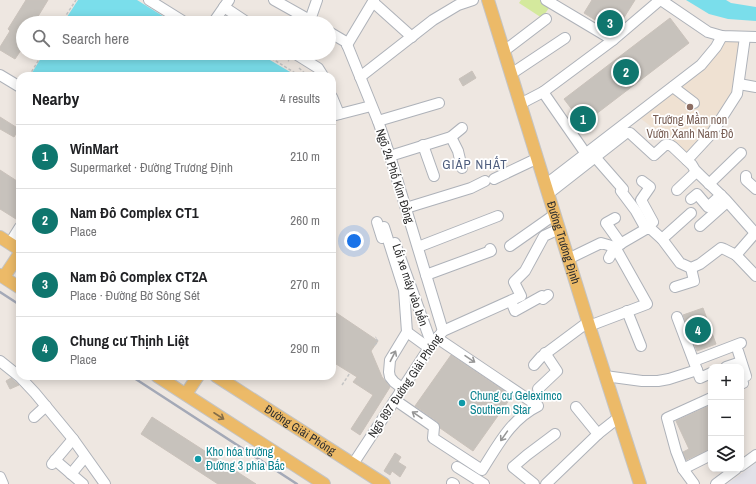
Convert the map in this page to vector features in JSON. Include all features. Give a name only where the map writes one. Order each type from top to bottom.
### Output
[{"type":"main road","name":"Đường Trương Định","points":[[488,0],[536,159],[640,484]]},
{"type":"main road","points":[[12,245],[2,276],[16,285]]},
{"type":"main road","points":[[163,380],[324,484]]},
{"type":"main road","points":[[183,393],[188,380]]},
{"type":"main road","points":[[183,393],[194,380]]},
{"type":"main road","name":"Đường Giải Phóng","points":[[222,380],[384,484]]},
{"type":"street","points":[[149,0],[175,16]]},
{"type":"street","points":[[274,0],[302,16]]},
{"type":"street","points":[[313,16],[317,0]]},
{"type":"street","points":[[360,77],[456,2],[473,0]]},
{"type":"street","points":[[546,0],[613,40]]},
{"type":"street","points":[[520,104],[542,92],[613,40],[660,0],[708,32],[722,36],[756,37]]},
{"type":"street","points":[[347,46],[374,1],[412,37]]},
{"type":"street","points":[[217,16],[226,2],[241,16]]},
{"type":"street","points":[[504,51],[546,19]]},
{"type":"street","name":"Ngõ 24 Phố Kim Đồng","points":[[336,36],[346,42],[390,156],[426,275],[435,341]]},
{"type":"street","points":[[546,190],[701,65],[716,47],[722,36]]},
{"type":"street","points":[[687,160],[712,134],[737,94],[744,36]]},
{"type":"street","points":[[511,74],[565,38]]},
{"type":"street","points":[[298,60],[318,68],[320,72]]},
{"type":"street","points":[[0,74],[16,84]]},
{"type":"street","points":[[739,84],[756,87]]},
{"type":"street","points":[[673,87],[694,103]]},
{"type":"street","points":[[542,92],[590,156],[623,189],[621,192],[648,229],[662,239],[680,263],[691,268],[700,264],[721,248],[736,255],[756,276]]},
{"type":"street","points":[[378,122],[439,103]]},
{"type":"street","points":[[336,115],[371,106]]},
{"type":"street","points":[[390,156],[451,137],[462,128]]},
{"type":"street","points":[[590,156],[626,132],[630,133],[653,155],[665,145],[670,145],[692,165],[696,172],[724,198],[756,233],[736,255]]},
{"type":"street","points":[[451,137],[458,151],[462,168]]},
{"type":"street","points":[[423,145],[434,176]]},
{"type":"street","points":[[709,184],[741,153]]},
{"type":"street","points":[[406,208],[471,188],[536,159]]},
{"type":"street","points":[[677,190],[696,172]]},
{"type":"street","points":[[746,176],[746,180],[756,189]]},
{"type":"street","points":[[609,258],[618,246],[648,229],[649,225],[653,222],[641,200],[650,187],[642,181]]},
{"type":"street","points":[[691,199],[697,194],[708,206],[724,198]]},
{"type":"street","points":[[700,226],[724,198]]},
{"type":"street","points":[[662,239],[691,213]]},
{"type":"street","points":[[510,246],[554,215]]},
{"type":"street","points":[[418,247],[498,216]]},
{"type":"street","points":[[534,365],[546,353],[588,324],[648,304],[606,223],[614,218]]},
{"type":"street","name":"Lối xe máy vào bến","points":[[408,332],[405,304],[398,293],[380,225],[392,234],[435,341]]},
{"type":"street","name":"Ngõ 897 Đường Giải Phóng","points":[[353,464],[402,388],[435,341],[521,296],[514,282],[525,271],[544,236],[559,229]]},
{"type":"street","points":[[568,259],[601,243],[618,246]]},
{"type":"street","points":[[426,275],[491,251],[490,249]]},
{"type":"street","points":[[674,287],[694,281],[691,268]]},
{"type":"street","points":[[511,301],[515,311],[542,296],[543,299],[548,295]]},
{"type":"street","points":[[627,311],[641,346]]},
{"type":"street","points":[[677,317],[700,378],[708,374]]},
{"type":"street","points":[[395,400],[434,427],[433,438],[482,470],[512,425],[519,417],[538,406],[435,341],[408,332],[390,360],[390,377],[402,388]]},
{"type":"street","points":[[605,376],[642,382],[669,379],[695,365],[740,347],[741,362],[735,364]]},
{"type":"street","points":[[538,389],[557,371],[546,353]]},
{"type":"street","points":[[0,361],[16,374]]},
{"type":"street","points":[[23,380],[73,439],[105,484]]},
{"type":"street","points":[[694,484],[683,469],[676,451],[667,418],[708,397]]},
{"type":"street","points":[[34,417],[46,406]]},
{"type":"street","points":[[576,407],[598,434]]},
{"type":"street","points":[[546,484],[598,434],[618,418]]},
{"type":"street","points":[[534,484],[513,467],[555,434]]},
{"type":"street","points":[[73,439],[53,462],[83,484]]},
{"type":"street","points":[[744,464],[756,455]]},
{"type":"street","points":[[683,469],[708,456]]},
{"type":"street","points":[[71,474],[85,457]]},
{"type":"street","points":[[457,467],[484,484]]},
{"type":"street","points":[[716,484],[732,472]]},
{"type":"street","points":[[0,477],[3,484]]},
{"type":"path","points":[[66,16],[76,0]]},
{"type":"path","points":[[31,72],[38,60]]},
{"type":"path","points":[[275,60],[294,72]]},
{"type":"path","points":[[298,66],[304,72]]},
{"type":"path","points":[[375,345],[378,341],[375,338],[376,337]]},
{"type":"path","points":[[342,384],[350,373]]},
{"type":"shaded area","name":"Trường Mầm non Vườn Xanh Nam Đô","points":[[725,38],[743,38],[733,96],[688,155],[640,118]]},
{"type":"shaded area","points":[[756,463],[756,484],[727,484],[744,472]]},
{"type":"green space","points":[[521,0],[542,0],[551,5],[542,18],[519,3]]},
{"type":"water","points":[[78,0],[137,0],[163,16],[68,16]]},
{"type":"water","points":[[686,0],[726,0],[731,3],[756,7],[756,21],[728,19],[709,14]]},
{"type":"water","points":[[40,60],[270,60],[290,72],[32,72]]},
{"type":"building","points":[[26,0],[48,0],[38,16],[16,16]]},
{"type":"building","points":[[592,0],[635,0],[618,27],[613,31],[584,13]]},
{"type":"building","points":[[16,16],[15,59],[0,50],[0,47],[10,31],[8,29]]},
{"type":"building","points":[[670,18],[689,43],[583,124],[564,99]]},
{"type":"building","points":[[472,71],[476,78],[463,86],[459,79]]},
{"type":"building","points":[[0,117],[16,127],[16,134],[14,137],[0,129]]},
{"type":"building","points":[[0,170],[16,180],[16,219],[0,209]]},
{"type":"building","points":[[703,308],[716,344],[697,351],[683,315]]},
{"type":"building","points":[[336,313],[378,341],[371,351],[382,377],[390,387],[360,435],[351,429],[373,395],[353,382],[357,377],[336,364]]},
{"type":"building","name":"Chung cư Geleximco Southern Star","points":[[451,355],[512,396],[473,451],[440,428],[438,422],[415,406]]},
{"type":"building","points":[[11,378],[19,385],[10,389],[6,381]]},
{"type":"building","points":[[708,406],[708,450],[686,460],[683,452],[689,449],[676,421]]},
{"type":"building","name":"Kho hóa trường Đường 3 phía Bắc","points":[[152,417],[256,484],[218,484],[141,434]]},
{"type":"building","points":[[395,453],[401,457],[398,462],[406,467],[400,477],[392,471],[390,475],[384,471]]},
{"type":"railway","points":[[0,292],[16,302]]},
{"type":"railway","points":[[137,380],[297,484]]},
{"type":"place","name":"Nam Đô Complex CT2A","points":[[610,23]]},
{"type":"place","name":"Nam Đô Complex CT1","points":[[626,72]]},
{"type":"place","name":"Trường Mầm non Vườn Xanh Nam Đô","points":[[690,107]]},
{"type":"place","name":"WinMart","points":[[583,119]]},
{"type":"place","name":"Chung cư Thịnh Liệt","points":[[698,330]]},
{"type":"place","name":"Chung cư Geleximco Southern Star","points":[[462,403]]},
{"type":"place","name":"Kho hóa trường Đường 3 phía Bắc","points":[[198,459]]},
{"type":"district","name":"GIÁP NHẤT","points":[[475,164]]}]
